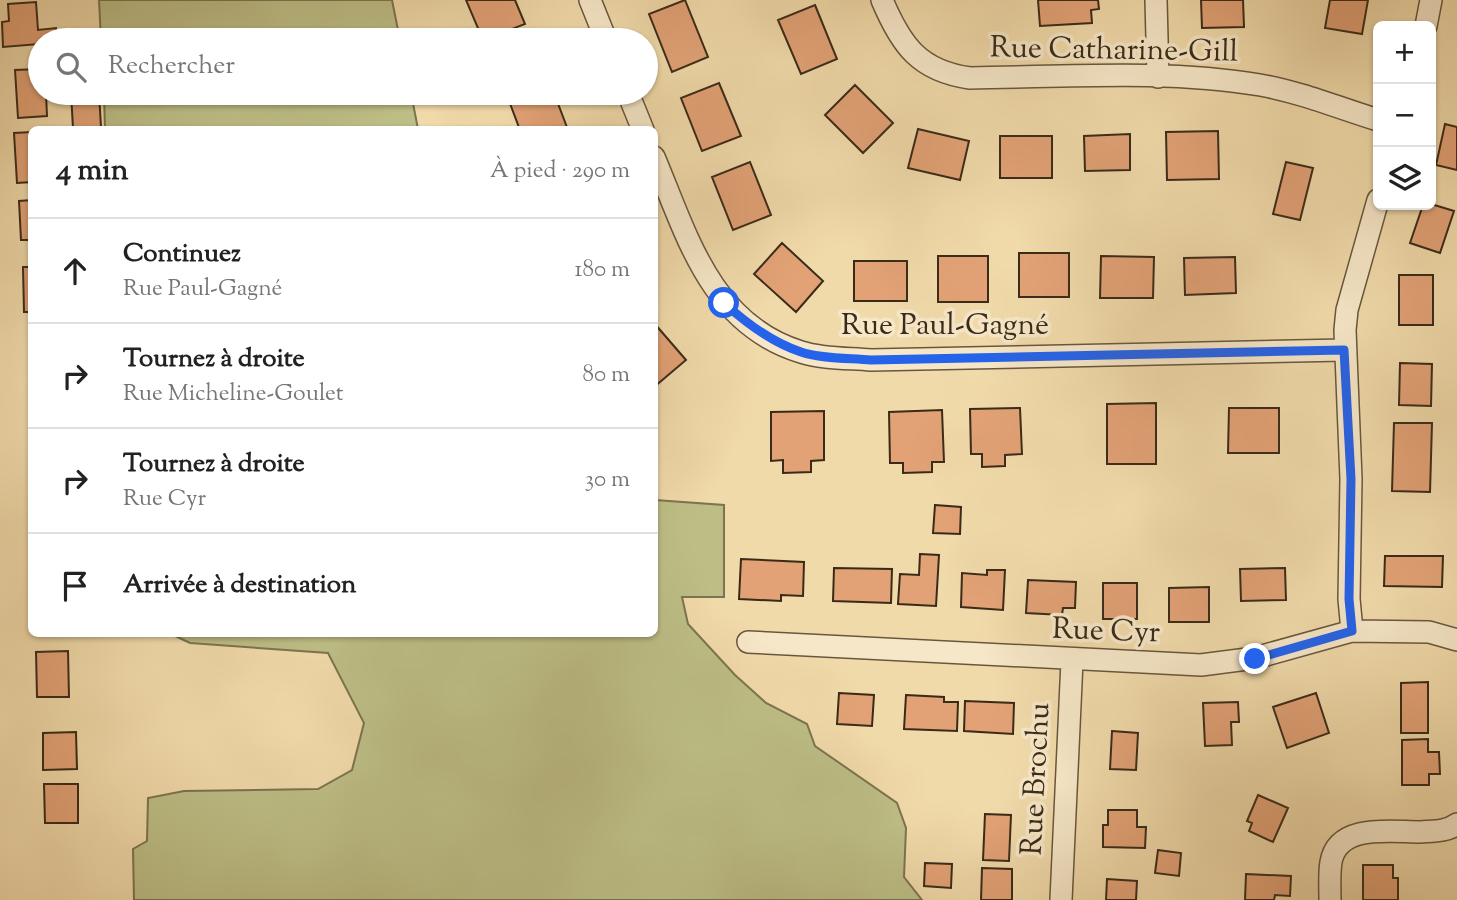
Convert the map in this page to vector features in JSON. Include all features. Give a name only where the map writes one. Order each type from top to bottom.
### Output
[{"type":"street","points":[[590,0],[601,28]]},
{"type":"street","name":"Rue Catharine-Gill","points":[[882,0],[900,37],[912,53],[947,75],[970,78],[1158,77],[1262,86],[1373,119]]},
{"type":"street","points":[[1156,0],[1158,77]]},
{"type":"street","points":[[1427,21],[1431,0]]},
{"type":"street","points":[[633,105],[641,126]]},
{"type":"street","name":"Rue Paul-Gagné","points":[[658,167],[694,254],[724,303],[743,321],[801,352],[871,360],[1344,350]]},
{"type":"street","points":[[1352,631],[1349,599],[1351,479],[1344,350],[1347,310],[1375,210]]},
{"type":"street","name":"Rue Cyr","points":[[748,642],[1072,661],[1228,664],[1352,631],[1429,632],[1457,640]]},
{"type":"street","name":"Rue Brochu","points":[[1061,900],[1072,661]]},
{"type":"street","points":[[1329,900],[1331,862],[1335,848],[1347,837],[1362,833],[1436,831],[1457,824]]},
{"type":"green space","points":[[99,0],[392,0],[398,28],[100,28]]},
{"type":"green space","points":[[104,105],[413,105],[417,126],[105,126]]},
{"type":"green space","points":[[658,500],[724,505],[724,597],[682,597],[688,624],[735,675],[766,703],[807,724],[815,746],[897,803],[906,828],[904,877],[922,900],[134,900],[133,849],[147,841],[148,798],[184,791],[318,789],[352,770],[364,723],[328,653],[190,643],[177,637],[658,637]]},
{"type":"building","points":[[466,0],[515,0],[525,24],[514,28],[478,28]]},
{"type":"building","points":[[685,0],[708,57],[672,72],[658,37],[658,28],[655,28],[649,14]]},
{"type":"building","points":[[1038,0],[1098,0],[1099,9],[1091,10],[1092,23],[1040,26]]},
{"type":"building","points":[[1201,0],[1243,0],[1244,27],[1202,28]]},
{"type":"building","points":[[1330,0],[1368,0],[1362,34],[1325,28]]},
{"type":"building","points":[[36,2],[38,28],[28,28],[28,45],[3,47],[2,22],[9,21],[8,4]]},
{"type":"building","points":[[815,5],[837,59],[801,74],[778,20]]},
{"type":"building","points":[[28,69],[28,105],[47,105],[47,116],[18,118],[15,70]]},
{"type":"building","points":[[719,83],[741,136],[702,151],[681,98]]},
{"type":"building","points":[[855,85],[893,123],[863,153],[825,115]]},
{"type":"building","points":[[72,105],[100,105],[101,126],[73,126]]},
{"type":"building","points":[[511,105],[559,105],[566,126],[518,126]]},
{"type":"building","points":[[1445,124],[1457,127],[1457,170],[1436,165]]},
{"type":"building","points":[[918,129],[969,141],[960,180],[908,168]]},
{"type":"building","points":[[1218,131],[1219,179],[1167,180],[1166,132]]},
{"type":"building","points":[[28,132],[28,182],[17,183],[14,133]]},
{"type":"building","points":[[1130,134],[1130,170],[1085,171],[1084,136]]},
{"type":"building","points":[[1000,136],[1052,136],[1052,178],[1000,178]]},
{"type":"building","points":[[750,162],[771,215],[733,230],[712,177]]},
{"type":"building","points":[[1286,162],[1313,168],[1300,220],[1273,214]]},
{"type":"building","points":[[28,200],[28,240],[21,240],[19,201]]},
{"type":"building","points":[[1436,206],[1454,211],[1440,253],[1410,243],[1421,210],[1436,210]]},
{"type":"building","points":[[782,243],[823,281],[796,312],[754,274]]},
{"type":"building","points":[[1019,253],[1069,253],[1069,297],[1019,297]]},
{"type":"building","points":[[938,256],[988,256],[988,302],[938,302]]},
{"type":"building","points":[[1101,256],[1154,257],[1153,298],[1100,298]]},
{"type":"building","points":[[1235,257],[1236,293],[1185,295],[1184,258]]},
{"type":"building","points":[[854,261],[907,261],[907,301],[854,301]]},
{"type":"building","points":[[23,267],[28,267],[28,312],[24,312]]},
{"type":"building","points":[[1399,275],[1433,275],[1433,325],[1399,325]]},
{"type":"building","points":[[658,328],[686,360],[658,384]]},
{"type":"building","points":[[1400,363],[1432,364],[1431,406],[1399,405]]},
{"type":"building","points":[[1156,403],[1156,464],[1107,464],[1107,404]]},
{"type":"building","points":[[1020,408],[1022,454],[1005,455],[1005,466],[982,467],[982,454],[971,454],[970,409]]},
{"type":"building","points":[[1229,408],[1279,408],[1279,453],[1228,453]]},
{"type":"building","points":[[942,410],[944,462],[932,462],[932,472],[903,473],[903,463],[890,463],[889,412]]},
{"type":"building","points":[[824,411],[824,460],[811,461],[811,472],[783,473],[783,460],[771,461],[771,412]]},
{"type":"building","points":[[1394,423],[1432,423],[1430,492],[1392,491]]},
{"type":"building","points":[[935,505],[961,507],[960,534],[933,533]]},
{"type":"building","points":[[920,554],[939,555],[936,606],[898,604],[900,574],[919,575]]},
{"type":"building","points":[[1385,556],[1443,556],[1442,587],[1384,586]]},
{"type":"building","points":[[741,559],[804,562],[803,596],[781,595],[781,601],[739,599]]},
{"type":"building","points":[[834,568],[892,569],[891,603],[833,601]]},
{"type":"building","points":[[1285,568],[1286,600],[1241,601],[1240,569]]},
{"type":"building","points":[[987,570],[1005,570],[1003,610],[961,607],[962,573],[987,575]]},
{"type":"building","points":[[1028,580],[1076,582],[1075,608],[1063,608],[1062,615],[1026,613]]},
{"type":"building","points":[[1103,583],[1137,583],[1137,619],[1103,619]]},
{"type":"building","points":[[1209,587],[1209,622],[1169,622],[1169,588]]},
{"type":"building","points":[[68,651],[69,697],[37,697],[36,652]]},
{"type":"building","points":[[1428,682],[1428,733],[1401,733],[1401,683]]},
{"type":"building","points":[[839,693],[874,695],[872,726],[837,724]]},
{"type":"building","points":[[1316,693],[1329,733],[1287,748],[1273,707]]},
{"type":"building","points":[[906,695],[944,697],[944,702],[958,702],[957,731],[904,729]]},
{"type":"building","points":[[965,701],[1014,703],[1013,734],[964,731]]},
{"type":"building","points":[[1238,702],[1239,722],[1231,722],[1232,745],[1205,746],[1203,703]]},
{"type":"building","points":[[1112,731],[1138,733],[1136,770],[1110,769]]},
{"type":"building","points":[[76,732],[77,769],[43,770],[43,733]]},
{"type":"building","points":[[1428,739],[1428,752],[1439,752],[1440,774],[1429,774],[1429,785],[1402,785],[1402,740]]},
{"type":"building","points":[[44,784],[78,784],[78,823],[45,823]]},
{"type":"building","points":[[1258,795],[1288,808],[1273,842],[1249,831],[1252,823],[1247,821]]},
{"type":"building","points":[[1108,810],[1137,810],[1137,827],[1146,827],[1145,848],[1103,847],[1103,825],[1108,825]]},
{"type":"building","points":[[985,814],[1011,815],[1009,861],[983,860]]},
{"type":"building","points":[[1158,850],[1181,853],[1179,876],[1155,873]]},
{"type":"building","points":[[925,863],[952,864],[951,888],[924,886]]},
{"type":"building","points":[[1363,865],[1393,865],[1393,878],[1398,878],[1398,900],[1363,900]]},
{"type":"building","points":[[982,868],[1012,869],[1012,900],[981,900]]},
{"type":"building","points":[[1246,874],[1291,876],[1290,896],[1275,895],[1274,900],[1245,900]]},
{"type":"building","points":[[1107,879],[1137,881],[1136,900],[1106,900]]},
{"type":"route","points":[[724,303],[743,321],[801,352],[871,360],[1344,350],[1351,479],[1349,599],[1352,631],[1255,659]]}]
